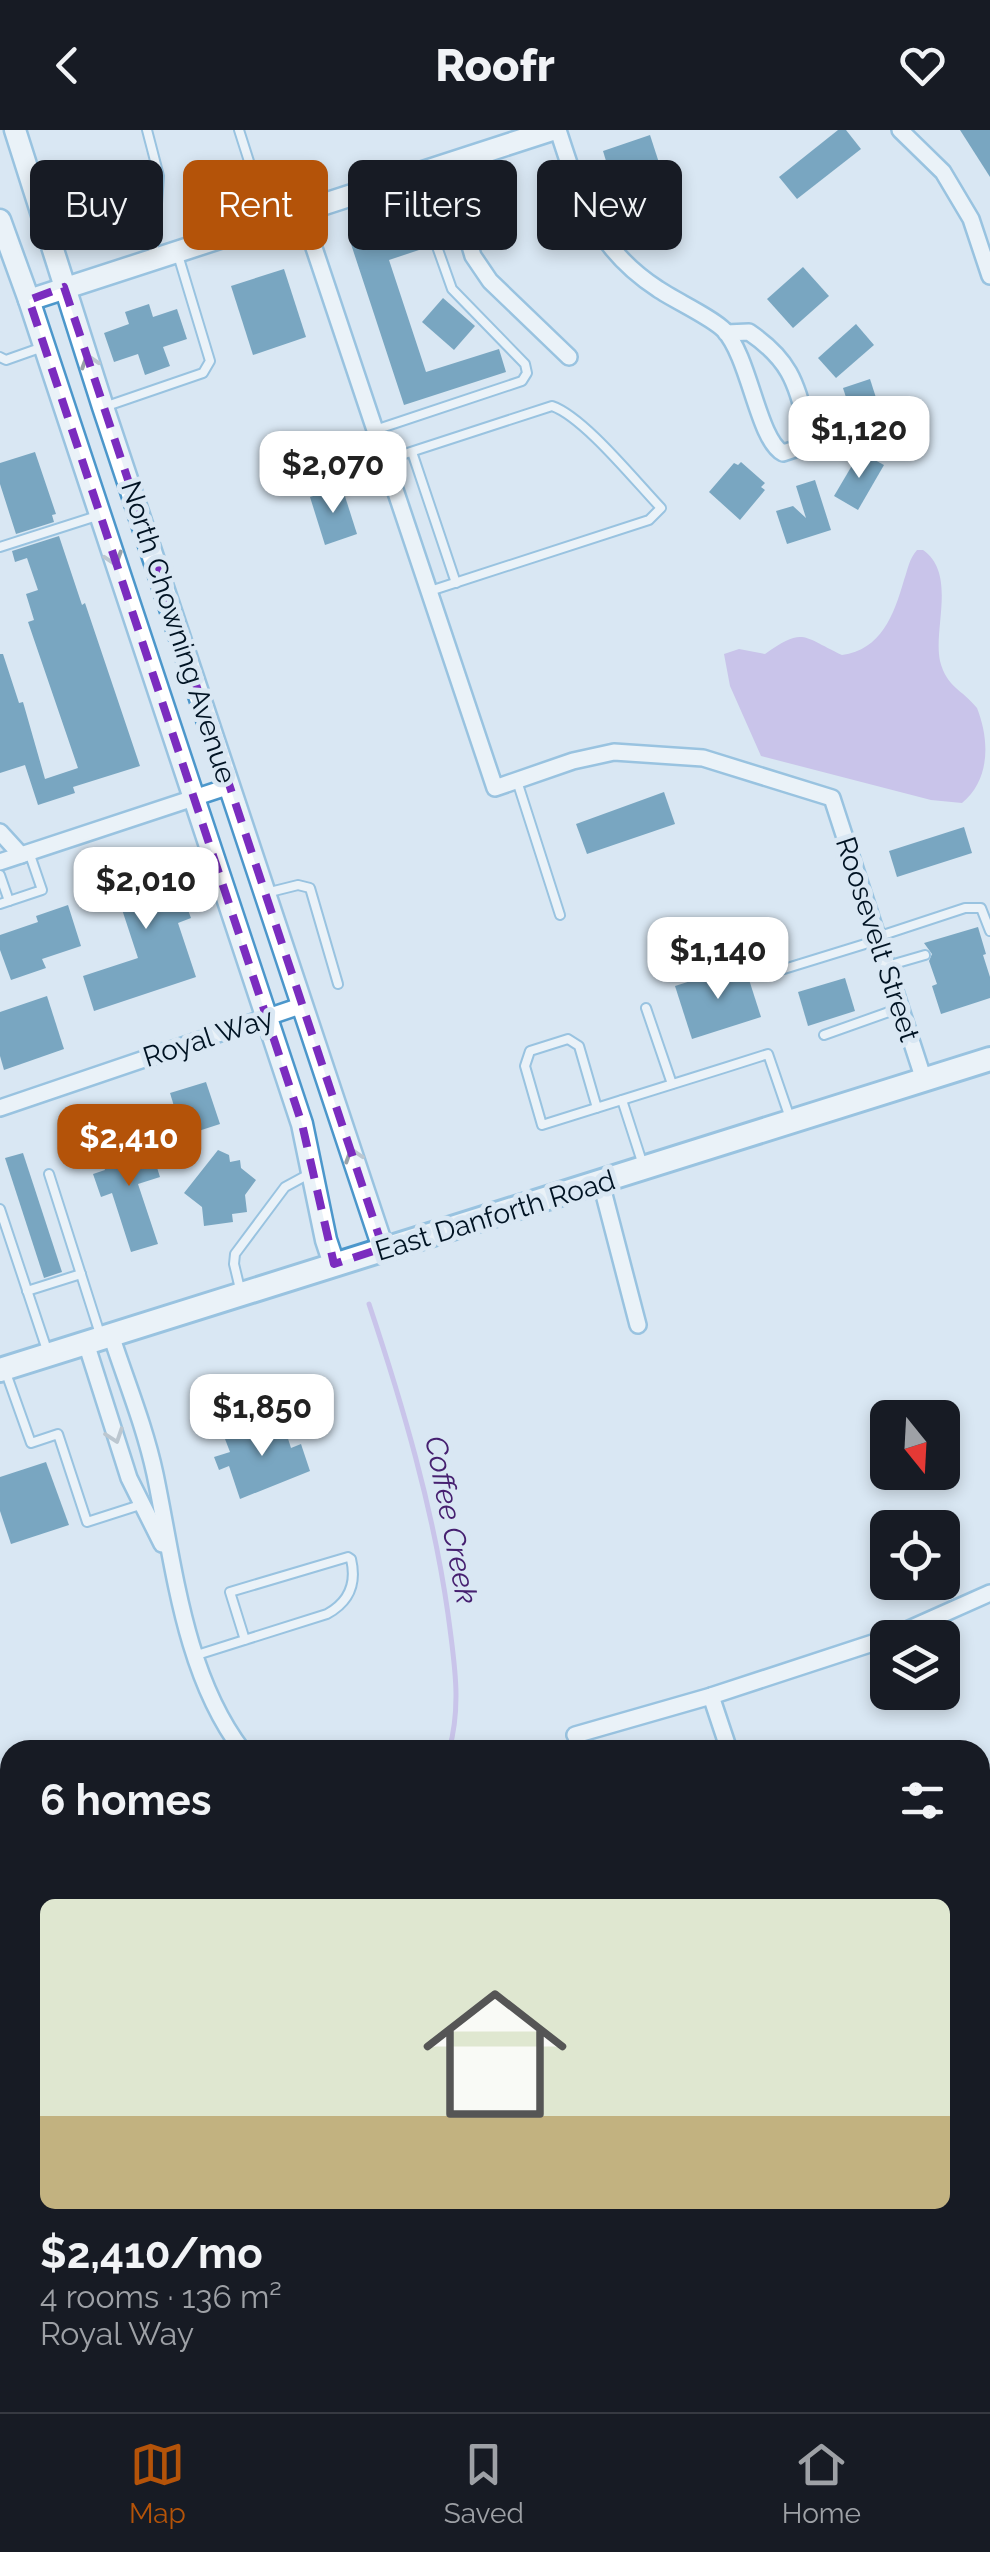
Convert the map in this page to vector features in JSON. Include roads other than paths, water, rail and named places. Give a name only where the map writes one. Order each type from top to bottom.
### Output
[{"type":"main road","name":"East Danforth Road","points":[[2,1369],[990,1059]]},
{"type":"street","name":"North Chowning Avenue","points":[[15,130],[383,1248]]},
{"type":"street","points":[[459,160],[528,134],[555,130],[589,218],[612,251],[647,282],[724,328],[726,333],[752,384],[768,440],[783,453],[801,447],[809,433],[794,377],[786,363],[749,332],[726,333]]},
{"type":"street","points":[[900,130],[943,172],[971,219],[990,276]]},
{"type":"street","name":"North Chowning Avenue","points":[[0,220],[30,300],[302,1124],[334,1264]]},
{"type":"street","points":[[30,300],[183,248]]},
{"type":"street","points":[[315,250],[496,788],[516,781]]},
{"type":"street","points":[[471,250],[490,280],[568,356]]},
{"type":"street","name":"Roosevelt Street","points":[[516,781],[572,761],[614,752],[704,758],[832,798],[924,1080]]},
{"type":"street","points":[[0,862],[230,786]]},
{"type":"street","points":[[0,832],[25,853]]},
{"type":"street","name":"Royal Way","points":[[0,1108],[303,1006]]},
{"type":"street","points":[[600,1183],[638,1325]]},
{"type":"street","points":[[100,1339],[140,1505],[170,1561]]},
{"type":"street","points":[[100,1339],[154,1471],[170,1561],[213,1706],[235,1740]]},
{"type":"street","points":[[929,1620],[990,1593]]},
{"type":"street","points":[[575,1735],[712,1696],[870,1644]]},
{"type":"street","points":[[712,1696],[726,1740]]},
{"type":"lane","points":[[147,130],[160,176],[152,258]]},
{"type":"lane","points":[[238,130],[248,160]]},
{"type":"lane","points":[[104,407],[204,373],[210,361],[176,250]]},
{"type":"lane","points":[[375,430],[522,381],[527,373],[526,364],[452,289],[438,250]]},
{"type":"lane","points":[[0,357],[6,360],[44,346]]},
{"type":"lane","points":[[386,460],[552,406],[583,428],[662,508],[649,520],[430,592]]},
{"type":"lane","points":[[412,452],[456,583]]},
{"type":"lane","points":[[0,547],[100,515]]},
{"type":"lane","points":[[516,781],[560,915]]},
{"type":"lane","points":[[0,875],[4,902],[42,890],[25,853]]},
{"type":"lane","points":[[266,893],[298,885],[310,888],[338,984]]},
{"type":"lane","points":[[784,969],[965,908],[981,908],[990,931]]},
{"type":"lane","points":[[887,966],[925,955]]},
{"type":"lane","points":[[646,1008],[672,1084]]},
{"type":"lane","points":[[824,1035],[900,1008]]},
{"type":"lane","points":[[597,1108],[579,1046],[574,1041],[568,1039],[530,1051],[525,1066],[542,1125],[597,1108],[768,1054],[791,1122]]},
{"type":"lane","points":[[622,1100],[644,1170]]},
{"type":"lane","points":[[241,1294],[235,1254],[285,1187],[314,1173]]},
{"type":"lane","points":[[49,1174],[100,1339]]},
{"type":"lane","points":[[0,1209],[48,1354]]},
{"type":"lane","points":[[27,1291],[81,1274]]},
{"type":"lane","points":[[2,1369],[31,1443],[58,1434],[87,1522],[140,1505]]},
{"type":"lane","points":[[197,1655],[245,1640],[339,1608],[354,1582],[351,1559],[348,1556],[230,1592],[245,1640]]},
{"type":"waterway","name":"Coffee Creek","points":[[369,1304],[416,1458],[442,1574],[456,1682],[451,1740]]}]
